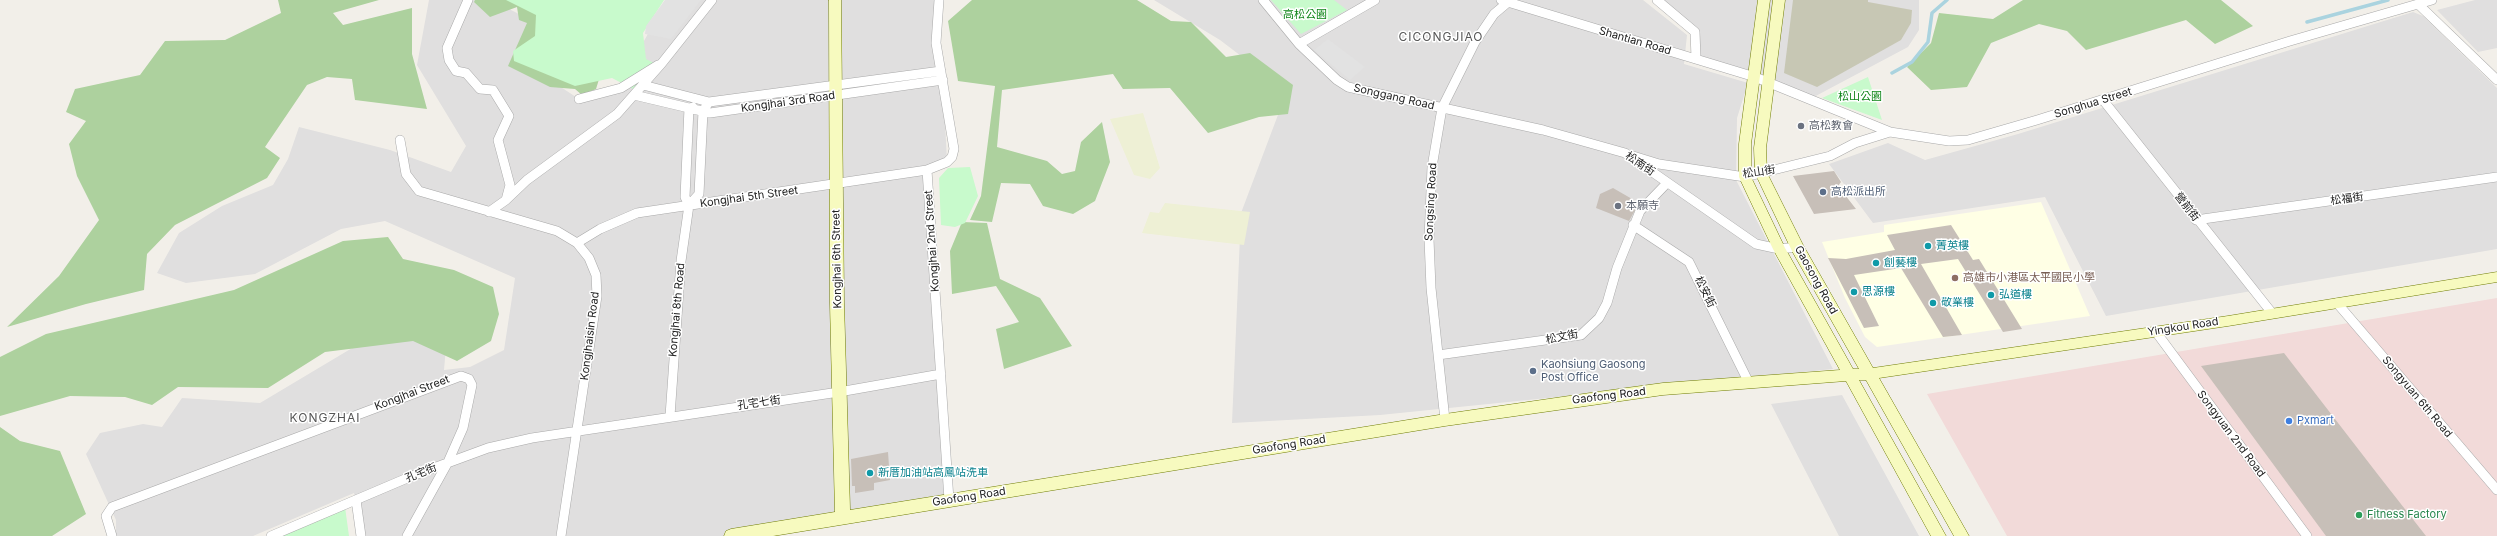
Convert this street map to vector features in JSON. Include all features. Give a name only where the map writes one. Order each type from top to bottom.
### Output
[{"type":"street","points":[[468,0],[447,48],[449,60],[456,71],[466,73],[480,89],[493,90],[509,116],[498,140],[510,185],[506,200]]},
{"type":"street","points":[[489,212],[506,200],[527,180],[601,128],[643,85],[712,0]]},
{"type":"street","name":"Kongjhai 6th Street","points":[[835,0],[839,392],[843,517]]},
{"type":"street","points":[[927,170],[947,162],[952,157],[954,149],[936,42],[939,0]]},
{"type":"street","name":"Songgang Road","points":[[1263,0],[1299,44],[1337,80],[1348,86],[1442,108]]},
{"type":"street","points":[[1299,44],[1375,0]]},
{"type":"street","points":[[1657,0],[1696,32],[1696,58]]},
{"type":"street","name":"Gaosong Road","points":[[1764,0],[1745,144],[1745,177],[1779,250],[1939,536]]},
{"type":"street","name":"Gaosong Road","points":[[1779,0],[1760,148],[1761,173],[1797,247],[1962,536]]},
{"type":"street","name":"Songhua Street","points":[[1769,82],[1890,132],[1950,142],[1968,140],[2103,100],[2290,41],[2432,0]]},
{"type":"street","name":"Shantian Road","points":[[1504,1],[1696,58],[1769,82]]},
{"type":"street","name":"Songsing Road","points":[[1445,420],[1431,288],[1429,239],[1432,167],[1442,108],[1476,42],[1504,1]]},
{"type":"street","points":[[2418,4],[2497,80]]},
{"type":"street","points":[[579,99],[621,88],[642,73],[662,63]]},
{"type":"street","name":"Kongjhai 3rd Road","points":[[634,95],[710,113],[835,91],[942,75]]},
{"type":"street","name":"Kongjhai 3rd Road","points":[[643,85],[709,102],[835,91]]},
{"type":"street","name":"營前街","points":[[2103,100],[2196,220],[2272,313]]},
{"type":"street","points":[[689,108],[709,102]]},
{"type":"street","points":[[703,111],[709,102]]},
{"type":"street","name":"Kongjhai 8th Road","points":[[670,416],[675,329],[689,205],[685,197],[689,108]]},
{"type":"street","name":"松南街","points":[[1442,108],[1543,130],[1625,153],[1756,244],[1779,250],[1797,247]]},
{"type":"street","name":"Kongjhai 8th Road","points":[[689,205],[699,194],[703,111]]},
{"type":"street","name":"松山街","points":[[1625,153],[1659,164],[1745,177],[1830,156],[1855,143],[1890,132]]},
{"type":"street","name":"Kongjhaisin Road","points":[[400,140],[406,174],[419,191],[557,230],[577,243],[589,258],[596,275],[597,296],[578,431],[561,536]]},
{"type":"street","name":"Kongjhai 5th Street","points":[[577,243],[600,229],[637,213],[927,170]]},
{"type":"street","name":"Kongjhai 2nd Street","points":[[927,170],[949,500]]},
{"type":"street","name":"松福街","points":[[2196,220],[2497,177]]},
{"type":"street","name":"松文街","points":[[1438,354],[1581,335],[1599,318],[1607,303],[1617,268],[1633,225],[1640,211],[1667,183]]},
{"type":"street","name":"松安街","points":[[1633,225],[1689,262],[1749,383]]},
{"type":"street","name":"Yingkou Road","points":[[1849,377],[2156,332],[2497,277]]},
{"type":"street","name":"Songyuan 6th Road","points":[[2337,303],[2497,490]]},
{"type":"street","name":"Songyuan 2nd Road","points":[[2156,332],[2307,536]]},
{"type":"street","name":"孔宅七街","points":[[578,431],[670,416],[839,392],[941,374]]},
{"type":"street","name":"Kongjhai Street","points":[[112,536],[106,516],[112,507],[461,376],[469,379],[472,385],[463,428],[448,462],[407,536]]},
{"type":"street","name":"Gaofong Road","points":[[731,536],[1445,420],[1663,390],[1849,377]]},
{"type":"street","name":"孔宅街","points":[[271,536],[448,462],[488,448],[578,431]]},
{"type":"street","points":[[356,500],[361,536]]},
{"type":"shaded area","points":[[429,0],[491,0],[533,21],[515,57],[579,99],[643,85],[640,48],[667,0],[939,0],[936,18],[943,80],[947,162],[927,170],[949,500],[734,536],[361,536],[354,493],[253,536],[116,536],[116,520],[86,454],[100,433],[143,424],[162,427],[182,398],[260,403],[389,326],[447,335],[444,370],[470,367],[504,350],[515,278],[385,221],[341,229],[255,274],[186,283],[157,273],[179,233],[222,206],[273,185],[288,159],[299,127],[390,150],[451,172],[466,146],[417,65]]},
{"type":"shaded area","points":[[665,0],[701,0],[671,39],[645,34],[646,26]]},
{"type":"shaded area","points":[[1154,0],[1643,0],[1687,35],[1684,64],[1748,83],[1737,118],[1736,180],[1833,369],[1380,415],[1232,423],[1241,213],[1287,91],[1220,40]]},
{"type":"shaded area","points":[[1660,0],[1919,0],[1919,30],[1908,47],[1810,99],[1696,58],[1699,32]]},
{"type":"shaded area","points":[[1793,0],[1868,0],[1868,2],[1912,10],[1911,23],[1901,40],[1817,87],[1784,73]]},
{"type":"shaded area","points":[[2475,0],[2497,0],[2497,48],[2478,52],[2437,10]]},
{"type":"shaded area","points":[[2413,12],[2423,16],[2497,88],[2497,249],[2106,316],[2045,197],[1873,223],[1829,164],[1888,143],[1925,160],[2018,134]]},
{"type":"shaded area","points":[[1328,39],[1365,67],[1350,80],[1314,50]]},
{"type":"shaded area","points":[[1143,113],[1160,168],[1150,179],[1134,175],[1110,119]]},
{"type":"shaded area","name":"高雄市小港區太平國民小學","points":[[2041,202],[2090,316],[1877,347],[1865,337],[1845,298],[1822,242],[1884,232],[1884,225]]},
{"type":"shaded area","points":[[1165,203],[1250,212],[1244,245],[1142,233],[1150,212],[1159,213]]},
{"type":"shaded area","points":[[2497,298],[2497,536],[2007,536],[1927,394]]},
{"type":"shaded area","points":[[1842,395],[1919,536],[1839,536],[1771,404]]},
{"type":"green space","points":[[278,0],[379,0],[333,13],[343,25],[412,8],[412,54],[427,109],[355,100],[352,79],[327,77],[307,85],[265,147],[280,158],[267,178],[175,225],[147,254],[144,290],[86,304],[7,327],[59,276],[99,220],[77,176],[69,144],[86,121],[66,112],[75,89],[140,75],[165,41],[225,40],[281,13]]},
{"type":"green space","points":[[475,0],[584,0],[600,76],[596,89],[582,95],[575,89],[550,87],[508,66],[527,23],[519,20],[517,7],[490,17],[474,2]]},
{"type":"green space","points":[[506,0],[664,0],[643,33],[646,59],[656,64],[633,89],[612,78],[575,86],[514,61],[513,51],[535,36],[536,15]]},
{"type":"green space","points":[[972,0],[1137,0],[1171,21],[1191,22],[1226,57],[1250,53],[1293,85],[1288,114],[1259,117],[1208,133],[1170,88],[1123,89],[1113,74],[1002,90],[997,147],[1047,161],[1062,174],[1075,171],[1081,142],[1102,122],[1110,162],[1095,201],[1073,214],[1043,206],[1030,184],[1001,183],[992,222],[970,220],[981,196],[995,86],[958,81],[948,21]]},
{"type":"green space","name":"高松公園","points":[[1271,0],[1334,0],[1347,10],[1301,34]]},
{"type":"green space","points":[[2023,0],[2221,0],[2253,26],[2215,44],[2186,20],[2086,50],[2067,31],[2039,24],[1991,43],[1967,87],[1931,90],[1907,67],[1931,43],[1939,13],[1993,19]]},
{"type":"green space","name":"松山公園","points":[[1868,77],[1882,120],[1822,98]]},
{"type":"green space","points":[[970,167],[978,196],[965,223],[955,227],[941,225],[939,178],[948,168]]},
{"type":"green space","points":[[962,222],[987,223],[1000,279],[1040,298],[1072,346],[1004,369],[996,329],[1019,322],[996,286],[952,294],[950,251]]},
{"type":"green space","points":[[388,237],[403,259],[454,270],[493,287],[499,314],[491,341],[457,361],[413,341],[325,352],[268,388],[178,387],[152,405],[125,397],[70,396],[0,416],[0,357],[46,334],[234,290],[343,241]]},
{"type":"green space","points":[[0,427],[20,441],[60,451],[86,514],[52,536],[0,536]]},
{"type":"green space","points":[[345,507],[349,536],[276,536]]},
{"type":"building","name":"高松派出所","points":[[1834,171],[1841,182],[1838,186],[1856,209],[1814,214],[1793,176]]},
{"type":"building","name":"本願寺","points":[[1613,188],[1639,203],[1629,221],[1596,208],[1600,194]]},
{"type":"building","points":[[1951,225],[1973,260],[1979,259],[2022,329],[2003,332],[1958,259],[1921,264],[1962,335],[1943,337],[1901,268],[1854,275],[1879,326],[1864,328],[1828,258],[1846,259],[1895,250],[1887,235]]},
{"type":"building","name":"Pxmart","points":[[2284,353],[2426,536],[2326,536],[2201,366]]},
{"type":"building","name":"新厝加油站高鳳站洗車","points":[[888,452],[890,480],[874,483],[874,490],[855,493],[855,486],[852,486],[851,459]]},
{"type":"waterway","points":[[1892,73],[1912,62],[1928,42],[1932,13],[1947,0]]},
{"type":"waterway","points":[[2307,22],[2388,0]]},
{"type":"place","name":"高松教會","points":[[1801,126]]},
{"type":"place","name":"高松派出所","points":[[1823,192]]},
{"type":"place","name":"本願寺","points":[[1618,206]]},
{"type":"place","name":"菁英樓","points":[[1928,246]]},
{"type":"place","name":"創藝樓","points":[[1876,263]]},
{"type":"place","name":"高雄市小港區太平國民小學","points":[[1955,278]]},
{"type":"place","name":"思源樓","points":[[1854,292]]},
{"type":"place","name":"弘道樓","points":[[1991,295]]},
{"type":"place","name":"敬業樓","points":[[1933,303]]},
{"type":"place","name":"Kaohsiung Gaosong Post Office","points":[[1533,371]]},
{"type":"place","name":"Pxmart","points":[[2289,421]]},
{"type":"place","name":"新厝加油站高鳳站洗車","points":[[870,473]]},
{"type":"place","name":"Fitness Factory","points":[[2359,515]]},
{"type":"district","name":"CICONGJIAO","points":[[1441,37]]},
{"type":"district","name":"KONGZHAI","points":[[325,418]]}]
